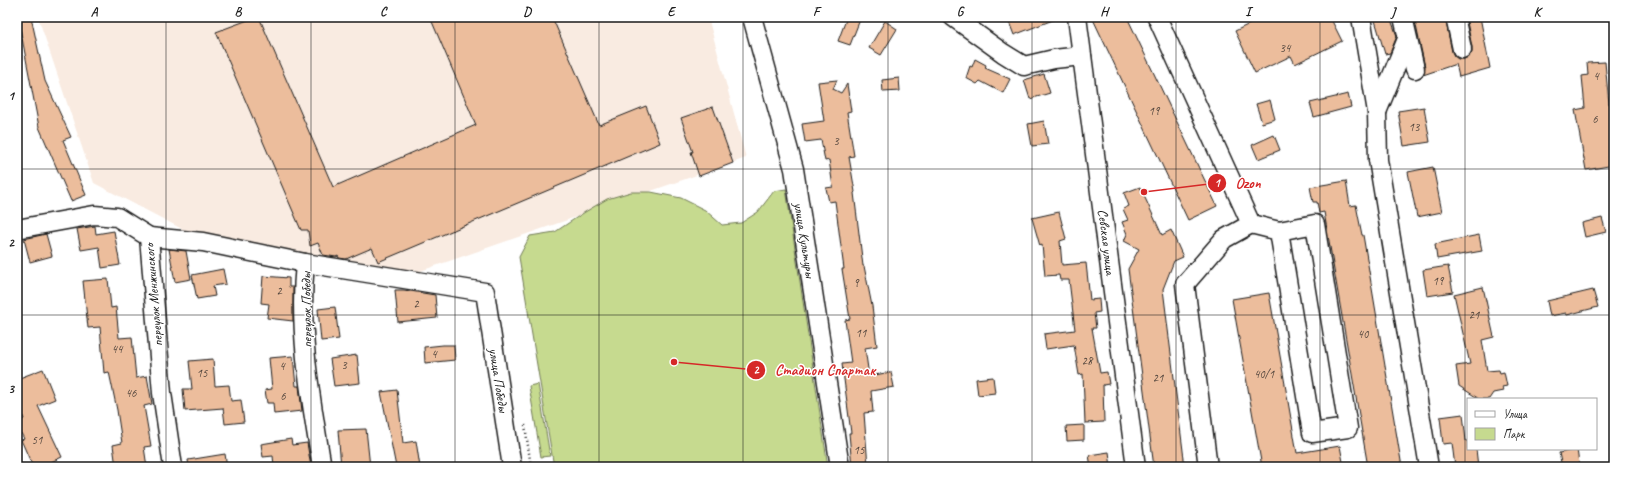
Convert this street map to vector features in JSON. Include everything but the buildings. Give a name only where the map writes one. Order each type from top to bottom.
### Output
[{"type":"street","name":"улица Культуры","points":[[752,17],[794,169],[840,467]]},
{"type":"street","points":[[953,17],[1024,66],[1054,59],[1082,56]]},
{"type":"street","name":"Севская улица","points":[[1077,17],[1136,467]]},
{"type":"street","points":[[1157,17],[1251,224]]},
{"type":"street","points":[[1361,17],[1377,112],[1378,160],[1429,467]]},
{"type":"street","points":[[1403,17],[1415,69]]},
{"type":"street","points":[[1455,17],[1462,49]]},
{"type":"street","points":[[1377,112],[1407,39]]},
{"type":"street","name":"переулок Менжинского","points":[[17,229],[94,215],[117,217],[149,237],[162,393],[173,467]]},
{"type":"street","points":[[1208,467],[1185,284],[1224,239],[1251,224],[1279,231],[1316,224],[1348,428],[1312,433],[1279,231]]},
{"type":"street","points":[[149,237],[203,242],[305,263]]},
{"type":"street","name":"переулок Победы","points":[[322,467],[313,416],[304,336],[303,285],[305,263],[485,292]]},
{"type":"street","name":"улица Победы","points":[[485,292],[512,467]]},
{"type":"path","points":[[525,425],[531,467]]},
{"type":"shaded area","points":[[38,17],[708,17],[746,158],[409,275],[184,230],[94,183]]},
{"type":"green space","points":[[786,189],[828,467],[554,467],[519,257],[530,236],[555,232],[607,199],[631,192],[651,192],[681,198],[705,210],[722,225],[741,223],[758,212],[774,191]]},
{"type":"green space","points":[[538,384],[550,456],[541,457],[529,386]]},
{"type":"place","name":"Ozon","points":[[1144,192]]},
{"type":"place","name":"Стадион Спартак","points":[[674,362]]}]
